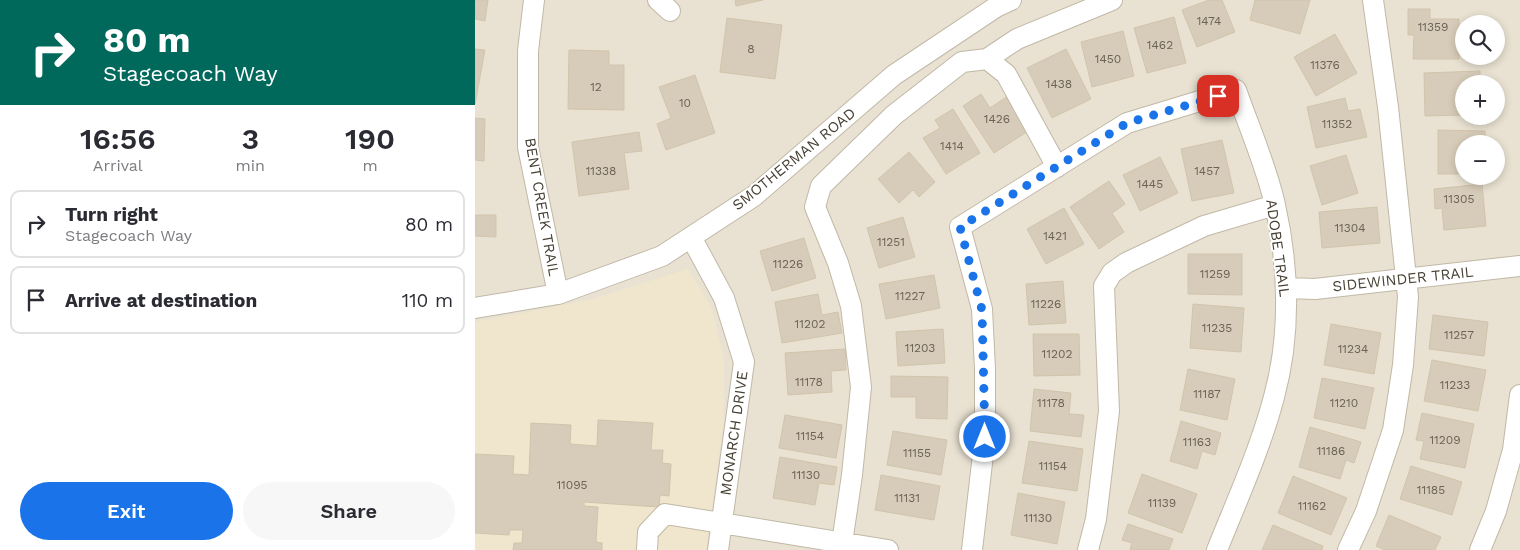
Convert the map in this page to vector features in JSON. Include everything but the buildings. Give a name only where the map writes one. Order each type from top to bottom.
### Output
[{"type":"street","name":"BENT CREEK TRAIL","points":[[534,0],[528,51],[528,147],[558,294]]},
{"type":"street","points":[[841,543],[852,476],[861,388],[851,306],[838,263],[815,207],[821,186],[894,115],[962,62],[987,59],[1017,39],[1112,0]]},
{"type":"street","points":[[1348,550],[1366,511],[1393,430],[1403,365],[1408,278],[1388,107],[1373,0]]},
{"type":"street","name":"SMOTHERMAN ROAD","points":[[475,308],[558,294],[662,256],[754,196],[895,75],[1000,2]]},
{"type":"street","points":[[971,550],[985,437],[985,369],[982,310],[960,227],[1057,167],[1006,74],[987,59]]},
{"type":"street","name":"ADOBE TRAIL","points":[[1057,167],[1127,123],[1236,90],[1275,205],[1287,288],[1284,344],[1275,396],[1256,452],[1217,550]]},
{"type":"street","points":[[1088,550],[1097,519],[1109,410],[1104,286],[1112,273],[1126,263],[1204,226],[1275,205]]},
{"type":"street","name":"MONARCH DRIVE","points":[[691,237],[724,298],[744,362],[718,550]]},
{"type":"street","name":"SIDEWINDER TRAIL","points":[[1287,288],[1315,289],[1520,266]]},
{"type":"street","points":[[1480,550],[1496,511],[1516,451],[1520,395]]},
{"type":"street","points":[[647,550],[648,532],[665,514],[888,550]]},
{"type":"shaded area","points":[[475,0],[1520,0],[1520,550],[475,550]]},
{"type":"shaded area","points":[[688,269],[711,306],[724,358],[724,418],[706,550],[475,550],[475,322],[589,300]]},
{"type":"route","points":[[985,437],[985,369],[982,310],[960,227],[1127,123],[1218,96]]}]
